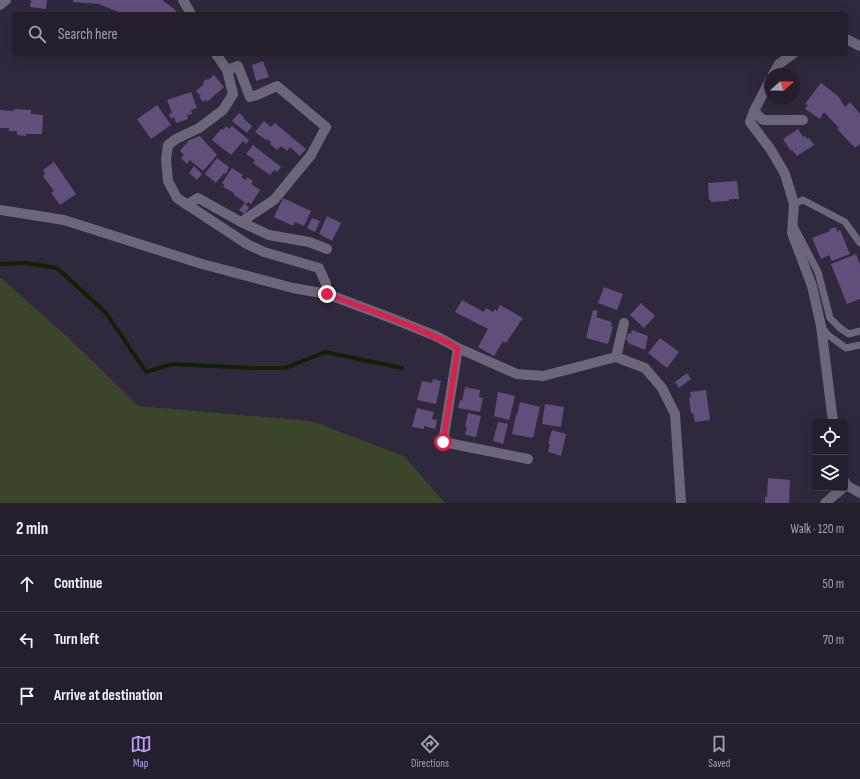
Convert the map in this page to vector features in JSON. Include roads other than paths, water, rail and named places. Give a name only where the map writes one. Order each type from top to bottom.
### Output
[{"type":"street","points":[[0,5],[6,0]]},
{"type":"street","points":[[184,0],[190,12]]},
{"type":"street","points":[[848,40],[860,46]]},
{"type":"street","points":[[217,56],[227,70],[233,94],[223,110],[199,128],[176,139],[168,145],[166,159],[168,181],[176,198],[247,244],[264,252],[319,268],[326,284],[327,294]]},
{"type":"street","points":[[777,68],[779,64],[790,56]]},
{"type":"street","points":[[227,70],[238,66],[250,97],[277,86],[326,127],[311,155],[274,200],[241,222]]},
{"type":"street","points":[[764,92],[750,122],[770,150],[784,174],[794,204],[792,233],[812,286],[821,326],[833,419]]},
{"type":"street","points":[[754,112],[763,120],[803,120]]},
{"type":"street","points":[[187,205],[198,198],[241,222],[269,235],[309,242],[327,249]]},
{"type":"street","points":[[0,210],[64,220],[202,264],[293,288],[327,294],[436,336],[458,348],[517,374],[543,376],[616,357],[645,368],[662,388],[675,414],[681,503]]},
{"type":"street","points":[[616,357],[624,323]]},
{"type":"street","points":[[458,348],[443,442],[528,459]]},
{"type":"street","points":[[848,485],[860,484]]},
{"type":"street","points":[[848,487],[860,493]]},
{"type":"street","points":[[825,503],[838,491]]},
{"type":"lane","points":[[794,204],[803,200],[845,222],[860,243]]},
{"type":"lane","points":[[793,224],[818,272],[830,318],[840,328],[849,334],[860,331]]},
{"type":"lane","points":[[821,326],[828,335],[846,348],[860,345]]},
{"type":"waterway","points":[[0,264],[26,263],[57,268],[106,313],[146,372],[172,364],[285,368],[325,352],[402,368]]}]
